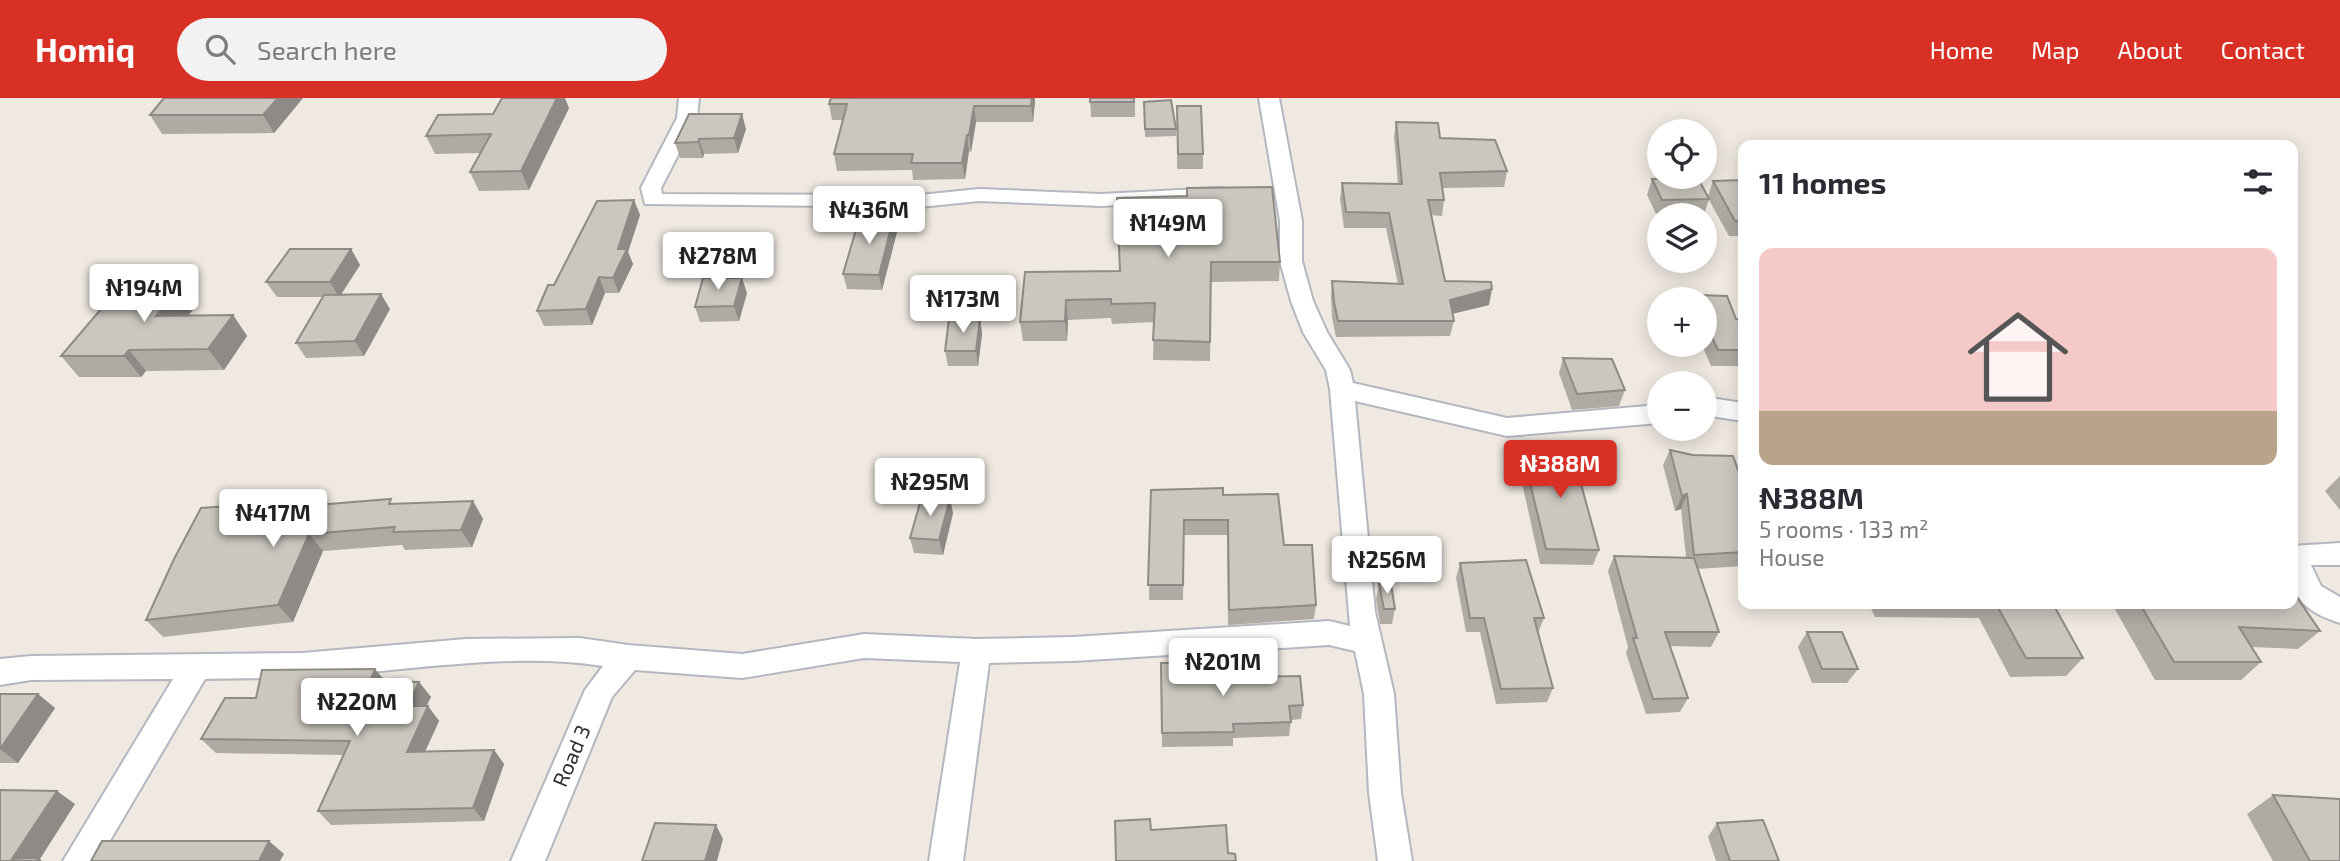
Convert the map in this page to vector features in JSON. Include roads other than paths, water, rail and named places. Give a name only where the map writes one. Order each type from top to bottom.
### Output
[{"type":"street","points":[[689,98],[690,110],[652,188],[652,200],[920,201],[979,195],[1101,200],[1263,192]]},
{"type":"street","points":[[1269,98],[1263,192],[1291,221],[1291,261],[1302,301],[1315,332],[1338,370],[1342,390],[1360,611],[1379,694],[1385,793],[1395,861]]},
{"type":"street","points":[[1342,390],[1507,427],[1647,416]]},
{"type":"street","points":[[1717,408],[1738,411]]},
{"type":"street","points":[[2298,555],[2340,554]]},
{"type":"street","points":[[2298,567],[2311,594],[2319,602],[2340,611]]},
{"type":"street","points":[[1329,633],[1360,611]]},
{"type":"street","points":[[0,672],[31,668],[303,665],[466,651],[580,650],[628,657],[742,666],[864,646],[976,651],[1073,649],[1329,633],[1366,642]]},
{"type":"street","points":[[946,861],[976,651]]},
{"type":"street","name":"Road 3","points":[[528,861],[600,690],[628,657]]},
{"type":"street","points":[[80,861],[197,666]]}]
